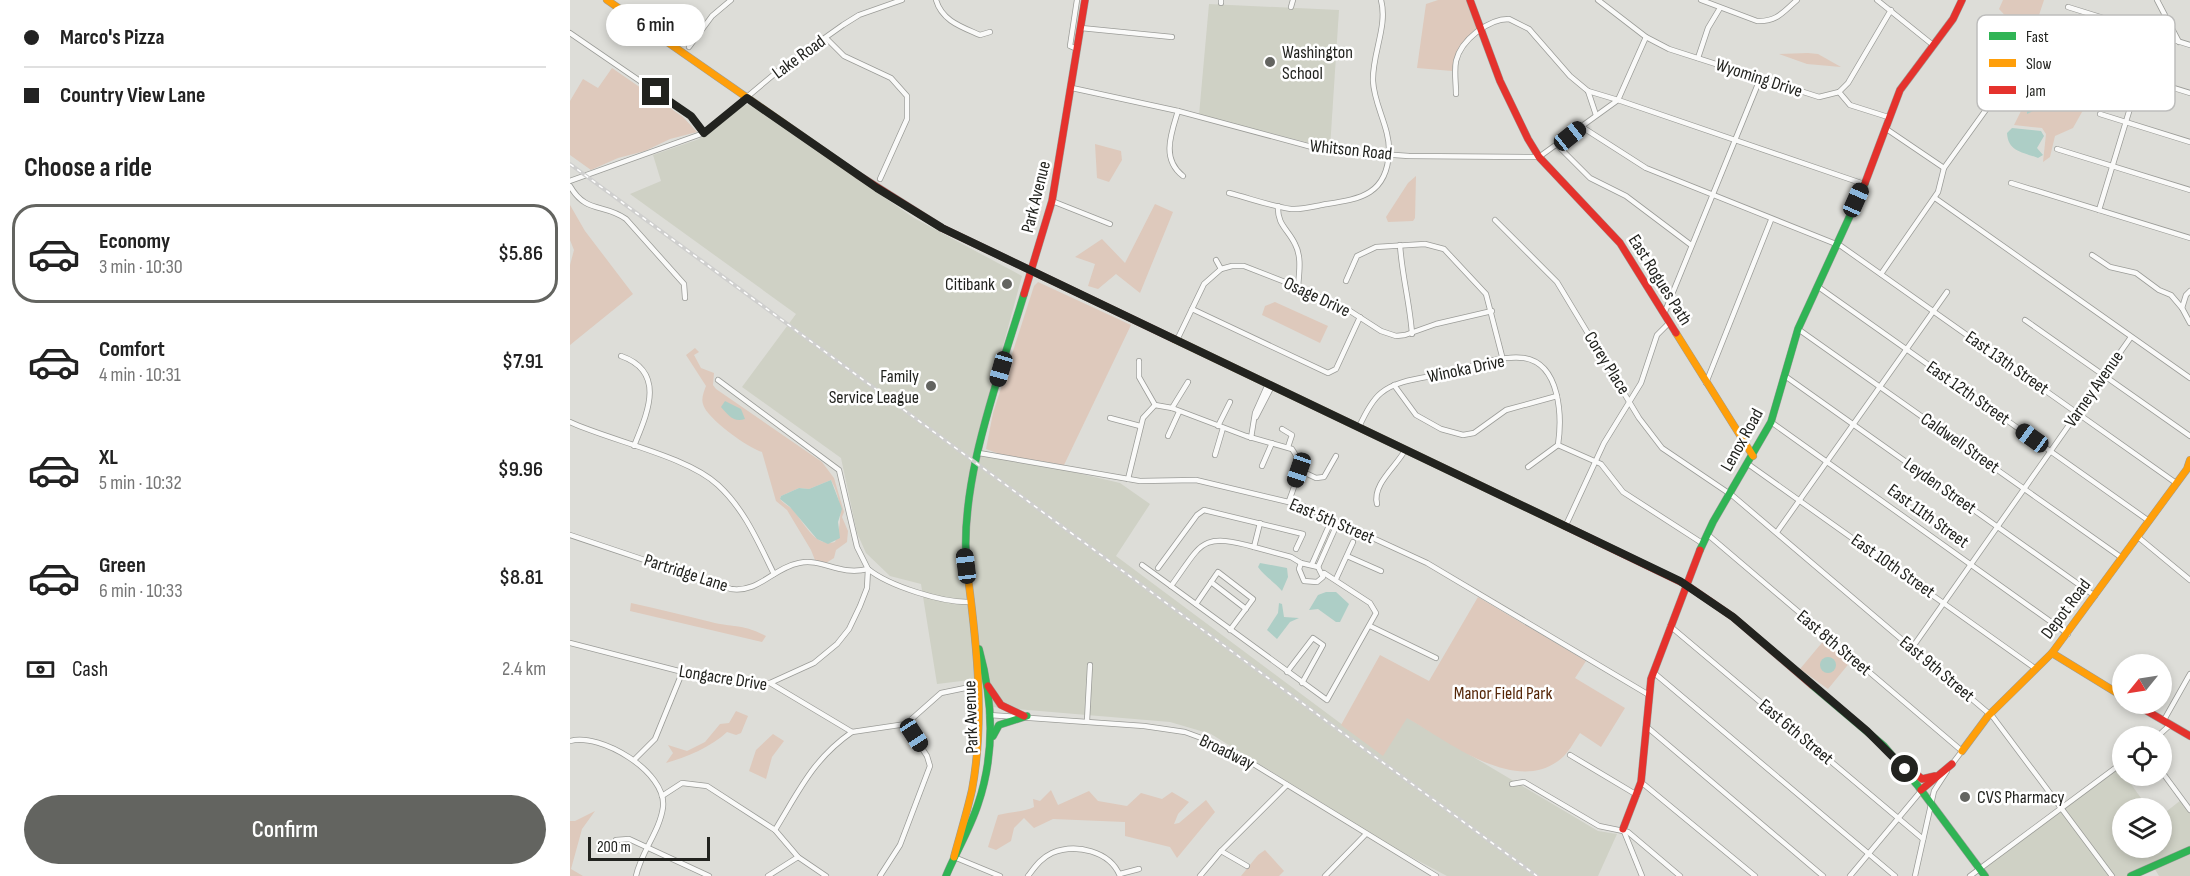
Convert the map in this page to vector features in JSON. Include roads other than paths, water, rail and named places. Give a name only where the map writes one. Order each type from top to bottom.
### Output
[{"type":"main road","points":[[607,0],[908,208],[950,232],[1566,525],[1685,584],[1733,617],[1851,717],[1897,760],[1985,876]]},
{"type":"main road","name":"Park Avenue","points":[[946,876],[978,805],[988,756],[989,715],[986,682],[970,602],[964,529],[986,422],[1052,201],[1085,0]]},
{"type":"main road","name":"East Rogues Path","points":[[1470,0],[1510,106],[1539,157],[1620,243],[1753,456]]},
{"type":"main road","name":"Lenox Road","points":[[1623,829],[1641,782],[1653,672],[1685,584],[1702,543],[1771,422],[1798,329],[1864,184],[1900,90],[1953,19],[1962,0]]},
{"type":"main road","name":"Depot Road","points":[[1962,751],[1990,714],[2052,653],[2068,634],[2176,483],[2188,470],[2190,460]]},
{"type":"main road","name":"Park Avenue","points":[[954,857],[972,789],[978,731],[977,644]]},
{"type":"main road","points":[[2052,653],[2112,690]]},
{"type":"main road","points":[[977,654],[985,712],[989,715],[981,720],[978,731]]},
{"type":"main road","points":[[986,682],[1001,705],[1027,716]]},
{"type":"main road","points":[[2152,714],[2190,736]]},
{"type":"main road","points":[[988,756],[996,727],[1009,720],[1027,716]]},
{"type":"main road","points":[[1897,760],[1903,760],[1922,779],[1935,776]]},
{"type":"main road","name":"Depot Road","points":[[1921,790],[1952,764]]},
{"type":"main road","points":[[972,789],[970,806],[978,805]]},
{"type":"main road","points":[[2132,876],[2190,850]]},
{"type":"street","points":[[688,47],[712,16],[731,0]]},
{"type":"street","name":"Lake Road","points":[[570,181],[704,133],[772,77],[859,15],[903,0]]},
{"type":"street","points":[[936,0],[945,16],[952,22],[980,35],[990,32]]},
{"type":"street","points":[[1077,0],[1070,46],[1078,49]]},
{"type":"street","points":[[1291,7],[1293,0]]},
{"type":"street","points":[[1229,193],[1278,206],[1301,209],[1360,198],[1377,187],[1386,168],[1389,154],[1373,80],[1375,54],[1383,23],[1381,0]]},
{"type":"street","name":"Wyoming Drive","points":[[1598,0],[1646,37],[1669,48],[1819,97],[1839,92]]},
{"type":"street","points":[[1701,0],[1766,21],[1781,16],[1797,0]]},
{"type":"street","points":[[1877,0],[1933,45]]},
{"type":"street","points":[[2157,0],[2165,15]]},
{"type":"street","points":[[2068,7],[2094,15]]},
{"type":"street","points":[[1698,58],[1708,28],[1720,8]]},
{"type":"street","points":[[1888,117],[1850,105],[1839,92],[1854,74],[1891,10]]},
{"type":"street","points":[[1456,94],[1456,59],[1462,47],[1481,29],[1503,19],[1520,22],[1570,76],[1588,91],[1864,184]]},
{"type":"street","points":[[1081,28],[1172,37]]},
{"type":"street","points":[[570,33],[691,116],[704,133]]},
{"type":"street","points":[[2175,34],[2179,42]]},
{"type":"street","points":[[1539,157],[1558,146],[1618,100],[1646,37]]},
{"type":"street","points":[[826,38],[844,56],[891,78],[907,96],[907,118],[880,179]]},
{"type":"street","points":[[2175,41],[2190,45]]},
{"type":"street","points":[[1664,314],[1760,79]]},
{"type":"street","name":"Whitson Road","points":[[1072,88],[1178,111],[1323,150],[1389,154],[1539,157]]},
{"type":"street","points":[[2175,89],[2190,93]]},
{"type":"street","points":[[1588,91],[1596,115]]},
{"type":"street","points":[[907,96],[914,94]]},
{"type":"street","points":[[1178,111],[1169,154],[1173,167],[1183,176]]},
{"type":"street","points":[[1881,274],[1935,198],[1944,168],[1985,111]]},
{"type":"street","points":[[2099,210],[2129,111]]},
{"type":"street","points":[[2100,114],[2190,142]]},
{"type":"street","name":"East 13th Street","points":[[1582,127],[1646,168],[1836,245],[1934,311],[2176,483]]},
{"type":"street","points":[[1886,128],[1944,168]]},
{"type":"street","points":[[1558,146],[1590,178],[1626,196],[1691,245]]},
{"type":"street","points":[[2057,149],[2190,190]]},
{"type":"street","points":[[2012,183],[2190,238]]},
{"type":"street","points":[[570,186],[579,201],[618,214],[634,227],[684,284],[685,298]]},
{"type":"street","points":[[1935,198],[2190,378]]},
{"type":"street","points":[[1052,201],[1110,224]]},
{"type":"street","points":[[1278,206],[1278,219],[1296,245],[1299,255],[1298,286]]},
{"type":"street","name":"Corey Place","points":[[1495,220],[1557,282],[1662,448],[1729,494]]},
{"type":"street","points":[[1706,382],[1771,220]]},
{"type":"street","points":[[1346,281],[1352,263],[1365,251],[1400,245],[1425,244],[1444,249],[1481,287],[1492,310],[1503,360]]},
{"type":"street","points":[[1400,245],[1402,280],[1412,316],[1412,334]]},
{"type":"street","points":[[2092,255],[2110,267],[2136,273],[2159,290],[2172,295],[2190,323]]},
{"type":"street","points":[[1177,340],[1204,284],[1221,269],[1216,260]]},
{"type":"street","name":"Osage Drive","points":[[1221,269],[1244,266],[1298,286],[1360,317],[1381,331],[1396,336],[1412,334],[1436,324],[1492,310]]},
{"type":"street","name":"East 12th Street","points":[[1817,286],[2149,521]]},
{"type":"street","points":[[2172,295],[2189,291]]},
{"type":"street","points":[[2182,308],[2189,291]]},
{"type":"street","points":[[1777,532],[1947,292]]},
{"type":"street","points":[[1192,309],[1324,373],[1331,373],[1336,369],[1360,317]]},
{"type":"street","points":[[2025,320],[2190,436]]},
{"type":"street","points":[[1566,525],[1595,462],[1646,373],[1657,335],[1669,323]]},
{"type":"street","name":"Caldwell Street","points":[[1798,329],[2122,558]]},
{"type":"street","name":"Varney Avenue","points":[[1912,648],[2131,337]]},
{"type":"street","points":[[621,356],[633,360],[645,374],[651,399],[634,446]]},
{"type":"street","name":"Winoka Drive","points":[[1359,428],[1376,398],[1394,385],[1503,360],[1524,358],[1532,361],[1550,379],[1557,396],[1561,425],[1558,445]]},
{"type":"street","points":[[1139,361],[1139,377],[1155,405]]},
{"type":"street","points":[[1331,373],[1333,379]]},
{"type":"street","name":"Leyden Street","points":[[1785,376],[2095,596]]},
{"type":"street","points":[[718,380],[839,470],[856,547],[868,569],[888,583],[900,587],[970,602]]},
{"type":"street","points":[[1172,408],[1188,382]]},
{"type":"street","points":[[1251,438],[1256,417],[1270,385]]},
{"type":"street","points":[[1394,385],[1416,415],[1447,431],[1463,435],[1474,433],[1506,410],[1557,396]]},
{"type":"street","points":[[1215,455],[1221,427],[1230,402]]},
{"type":"street","points":[[1128,479],[1140,426],[1146,412],[1155,405],[1172,408],[1251,438],[1288,447],[1296,455],[1299,470],[1289,501]]},
{"type":"street","points":[[1168,436],[1179,412]]},
{"type":"street","points":[[1110,418],[1140,426]]},
{"type":"street","points":[[570,422],[689,466],[717,484],[747,519],[774,574]]},
{"type":"street","name":"East 11th Street","points":[[1771,422],[2068,634]]},
{"type":"street","points":[[1282,429],[1292,435],[1288,447]]},
{"type":"street","points":[[1262,466],[1272,443]]},
{"type":"street","points":[[1528,467],[1558,445],[1601,464],[1623,492],[1702,543]]},
{"type":"street","points":[[1377,504],[1377,492],[1383,479],[1400,462],[1405,450]]},
{"type":"street","name":"East 5th Street","points":[[979,453],[1151,482],[1196,480],[1289,501],[1427,563],[1649,695]]},
{"type":"street","points":[[1299,470],[1320,479],[1324,477],[1336,456]]},
{"type":"street","name":"East 10th Street","points":[[1748,464],[2036,669]]},
{"type":"street","name":"East 9th Street","points":[[1729,494],[1777,532],[1990,714],[2112,876]]},
{"type":"street","points":[[1158,568],[1202,511],[1208,510],[1303,534],[1296,549]]},
{"type":"street","points":[[1312,564],[1332,519]]},
{"type":"street","points":[[1318,567],[1338,522]]},
{"type":"street","points":[[1254,547],[1260,523]]},
{"type":"street","name":"East 8th Street","points":[[1707,534],[1962,751]]},
{"type":"street","name":"Partridge Lane","points":[[570,535],[731,589],[743,590],[754,587],[774,574],[800,563],[814,562],[847,572],[868,569]]},
{"type":"street","points":[[2138,537],[2190,580]]},
{"type":"street","points":[[1142,565],[1322,698],[1328,699],[1376,615],[1374,607],[1318,567],[1226,539],[1208,541],[1200,547],[1171,586]]},
{"type":"street","points":[[1336,579],[1353,542]]},
{"type":"street","points":[[1347,556],[1381,571]]},
{"type":"street","points":[[1301,563],[1299,569],[1304,581],[1317,582],[1323,578],[1324,573]]},
{"type":"street","points":[[770,683],[814,663],[837,644],[849,629],[860,606],[867,588],[868,569]]},
{"type":"street","points":[[1196,604],[1218,572],[1254,599],[1230,630]]},
{"type":"street","points":[[1211,582],[1246,609]]},
{"type":"street","name":"East 6th Street","points":[[1669,625],[1923,839]]},
{"type":"street","points":[[1370,626],[1436,658]]},
{"type":"street","points":[[1287,672],[1313,638],[1323,645],[1302,683]]},
{"type":"street","name":"Longacre Drive","points":[[570,642],[682,673],[734,682],[770,683],[852,732]]},
{"type":"street","points":[[1087,721],[1090,665]]},
{"type":"street","points":[[1653,672],[1895,876]]},
{"type":"street","points":[[634,760],[656,740],[682,673]]},
{"type":"street","points":[[2165,726],[2190,674]]},
{"type":"street","points":[[775,830],[815,764],[824,753],[852,732],[906,724],[941,693],[962,689],[975,684],[977,680]]},
{"type":"street","points":[[962,689],[971,690],[978,697]]},
{"type":"street","name":"Broadway","points":[[989,715],[1087,721],[1185,732],[1225,748],[1432,875]]},
{"type":"street","points":[[880,876],[900,845],[930,766],[927,756],[906,724]]},
{"type":"street","points":[[1646,727],[1823,876]]},
{"type":"street","points":[[570,741],[588,739],[601,742],[634,760],[651,777],[662,796],[662,812],[636,876]]},
{"type":"street","name":"Depot Road","points":[[1916,876],[1934,790],[1962,751]]},
{"type":"street","points":[[1570,755],[1637,795]]},
{"type":"street","points":[[1971,876],[2112,770]]},
{"type":"street","points":[[662,796],[682,783],[693,782],[707,786],[775,830],[798,857],[826,876]]},
{"type":"street","points":[[1512,784],[1524,782],[1599,826],[1623,829],[1680,876]]},
{"type":"street","points":[[1641,782],[1755,876]]},
{"type":"street","points":[[1200,876],[1221,850],[1287,785]]},
{"type":"street","points":[[2172,786],[2190,810]]},
{"type":"street","points":[[1850,876],[1921,790]]},
{"type":"street","points":[[1623,829],[1628,847],[1642,876]]},
{"type":"street","points":[[1325,876],[1365,835]]},
{"type":"street","points":[[616,840],[629,839],[709,876]]},
{"type":"street","points":[[1221,850],[1247,866]]},
{"type":"street","points":[[1028,876],[1051,854],[1067,851],[1098,852],[1107,857],[1120,875],[1139,869]]},
{"type":"street","points":[[768,876],[798,857]]},
{"type":"street","points":[[954,857],[1000,876]]},
{"type":"water","points":[[2012,128],[2041,131],[2044,136],[2037,148],[2043,155],[2038,158],[2013,148],[2007,133]]},
{"type":"water","points":[[725,401],[741,409],[745,419],[734,419],[729,415],[721,407]]},
{"type":"water","points":[[831,480],[842,509],[838,522],[840,538],[828,544],[817,539],[790,507],[780,499],[781,496],[799,488],[809,489]]},
{"type":"water","points":[[1260,563],[1287,568],[1288,577],[1282,591],[1258,567]]},
{"type":"water","points":[[1336,592],[1349,604],[1340,622],[1336,622],[1318,609],[1309,610],[1318,595]]},
{"type":"water","points":[[1279,603],[1282,604],[1284,617],[1299,618],[1290,622],[1277,639],[1267,630],[1278,613]]},
{"type":"water","points":[[1828,657],[1836,665],[1828,673],[1820,665]]},
{"type":"railway","points":[[570,164],[1537,876]]},
{"type":"place","name":"Washington School","points":[[1270,62]]},
{"type":"place","name":"Citibank","points":[[1007,284]]},
{"type":"place","name":"Family Service League","points":[[931,386]]},
{"type":"place","name":"CVS Pharmacy","points":[[1965,797]]},
{"type":"park label","name":"Manor Field Park","points":[[1503,693]]}]
